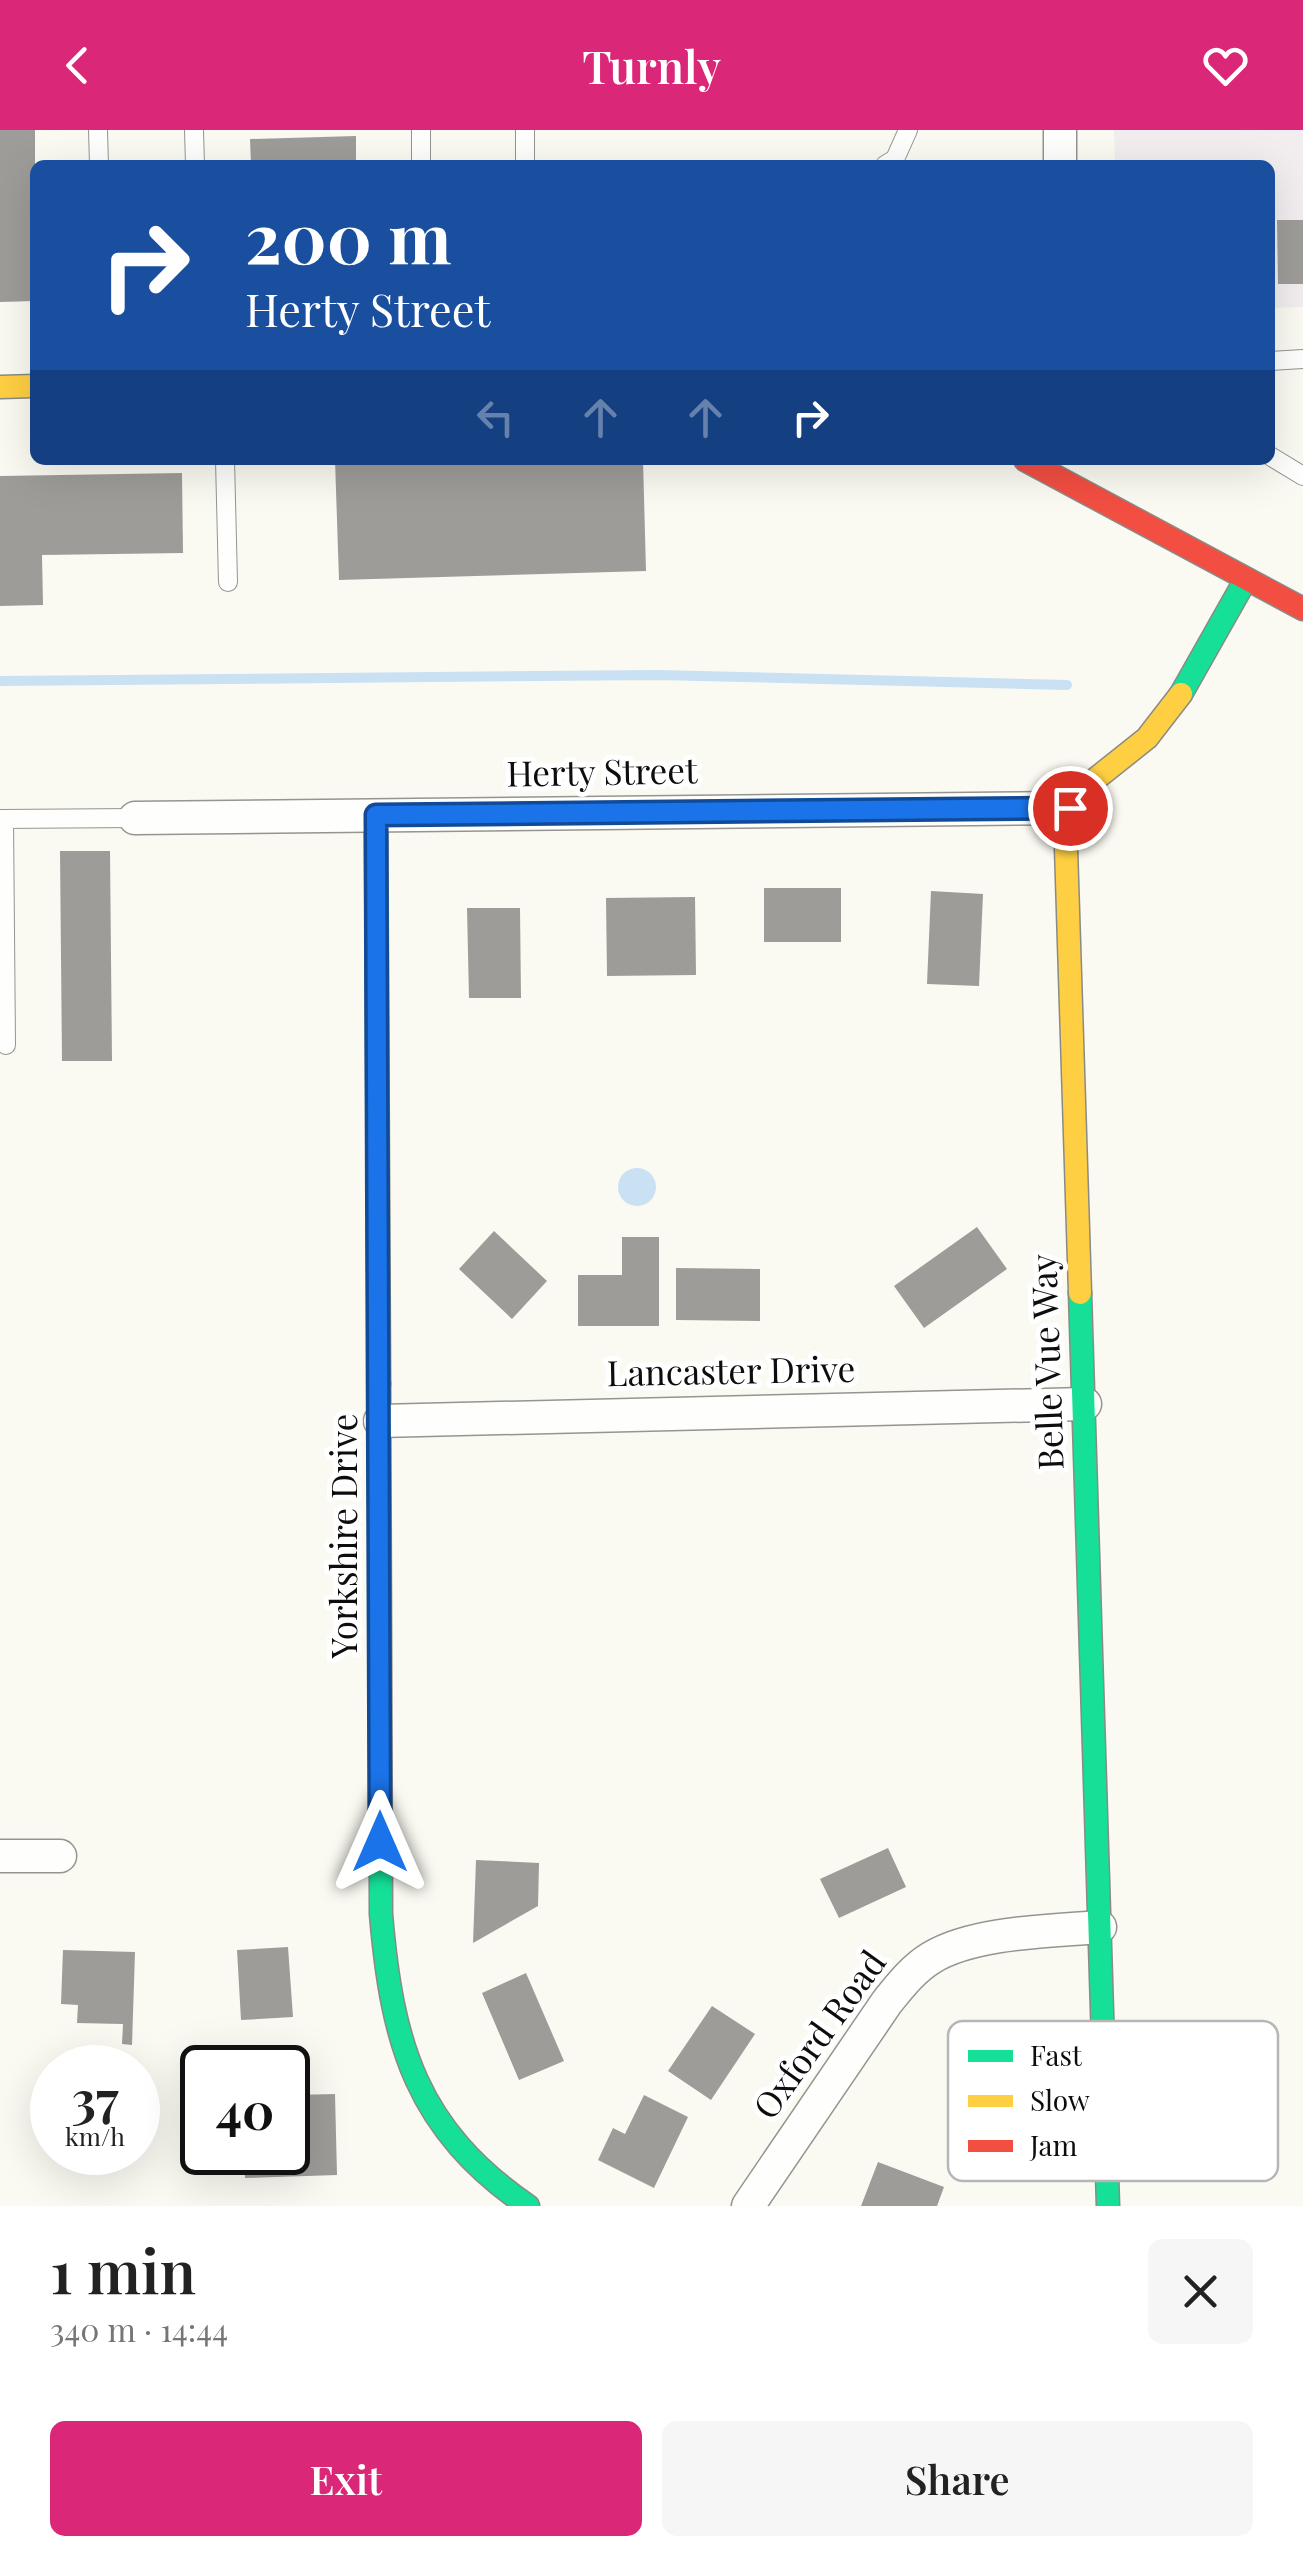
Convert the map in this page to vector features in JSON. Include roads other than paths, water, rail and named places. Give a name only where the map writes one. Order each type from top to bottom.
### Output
[{"type":"street","points":[[1060,130],[1060,160]]},
{"type":"street","points":[[0,387],[30,386]]},
{"type":"street","points":[[1034,465],[1303,609]]},
{"type":"street","points":[[1070,808],[1094,780],[1147,738],[1187,686],[1246,578]]},
{"type":"street","name":"Herty Street","points":[[135,818],[1070,808]]},
{"type":"street","name":"Belle Vue Way","points":[[1070,808],[1067,868],[1103,2021]]},
{"type":"street","name":"Yorkshire Drive","points":[[376,815],[381,1914],[391,2007],[416,2082],[448,2134],[482,2174],[528,2206]]},
{"type":"street","name":"Lancaster Drive","points":[[380,1421],[1085,1404]]},
{"type":"street","points":[[0,1856],[60,1856]]},
{"type":"street","name":"Oxford Road","points":[[748,2206],[912,1971],[934,1956],[982,1941],[1100,1927]]},
{"type":"street","name":"Belle Vue Way","points":[[1107,2181],[1108,2206]]},
{"type":"lane","points":[[98,130],[99,160]]},
{"type":"lane","points":[[194,130],[195,160]]},
{"type":"lane","points":[[421,130],[422,160]]},
{"type":"lane","points":[[525,130],[526,160]]},
{"type":"lane","points":[[892,160],[908,130]]},
{"type":"lane","points":[[1275,361],[1303,360]]},
{"type":"lane","points":[[1275,459],[1303,476]]},
{"type":"lane","points":[[225,465],[228,582]]},
{"type":"lane","points":[[6,1045],[2,819],[135,818]]},
{"type":"water","points":[[637,1168],[650,1174],[656,1187],[650,1200],[637,1206],[624,1200],[618,1187],[624,1174]]},
{"type":"waterway","points":[[0,681],[657,675],[1067,685]]}]
